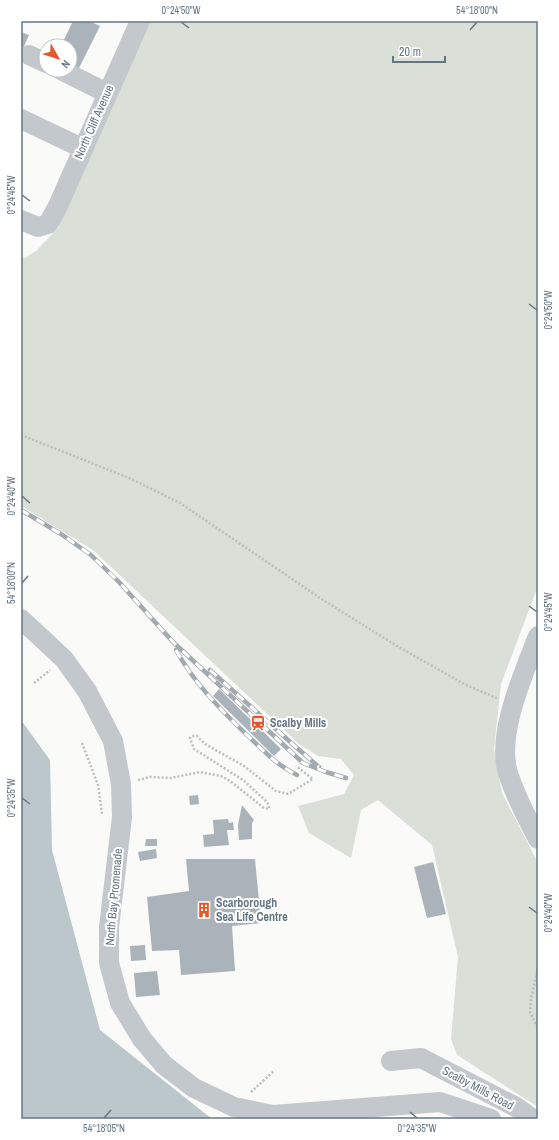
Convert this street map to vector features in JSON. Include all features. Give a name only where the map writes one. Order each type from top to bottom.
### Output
[{"type":"street","name":"North Cliff Avenue","points":[[21,220],[38,227],[48,224],[57,208],[82,148],[140,21]]},
{"type":"street","points":[[77,78],[107,93]]},
{"type":"street","points":[[21,119],[82,148]]},
{"type":"street","name":"North Bay Promenade","points":[[21,619],[64,659],[87,691],[113,740],[121,784],[122,817],[109,927],[109,963],[120,1004],[142,1039],[164,1065],[194,1088],[234,1107],[273,1115],[440,1102],[491,1119]]},
{"type":"street","points":[[538,636],[515,696],[504,744],[507,772],[538,839]]},
{"type":"street","name":"Scalby Mills Road","points":[[391,1060],[422,1058],[512,1113],[533,1119]]},
{"type":"path","points":[[21,435],[129,478],[180,503],[323,600],[397,646],[466,685],[513,705]]},
{"type":"path","points":[[121,784],[150,777],[171,778],[200,772],[210,773],[221,776],[230,781],[264,808],[269,810],[270,806],[267,802],[243,780],[194,749],[190,738],[192,736],[196,736],[205,744],[244,766],[276,791],[288,794],[313,778],[296,766]]},
{"type":"path","points":[[82,743],[98,785],[102,814],[122,817]]},
{"type":"path","points":[[538,968],[531,999],[530,1012],[538,1029]]},
{"type":"path","points":[[234,1107],[274,1071]]},
{"type":"shaded area","points":[[150,21],[538,21],[538,586],[501,684],[494,749],[502,793],[538,863],[538,1107],[457,1055],[451,1039],[458,957],[432,845],[378,800],[361,810],[351,858],[309,833],[298,806],[344,794],[354,775],[341,759],[318,756],[299,744],[93,550],[21,506],[21,257],[25,258],[37,250],[57,229]]},
{"type":"shaded area","points":[[21,720],[50,760],[52,850],[100,1030],[212,1119],[21,1119]]},
{"type":"building","points":[[73,21],[89,21],[100,26],[78,70],[78,38],[65,38]]},
{"type":"building","points":[[21,32],[29,35],[21,53]]},
{"type":"building","points":[[219,689],[281,749],[274,756],[213,696]]},
{"type":"building","points":[[198,795],[199,804],[190,805],[189,796]]},
{"type":"building","points":[[242,805],[254,820],[252,823],[252,839],[239,840],[238,825]]},
{"type":"building","points":[[228,819],[229,823],[233,822],[234,830],[227,830],[229,845],[204,847],[203,835],[214,834],[213,820]]},
{"type":"building","points":[[146,839],[157,839],[157,846],[145,846]]},
{"type":"building","points":[[156,849],[157,858],[140,861],[138,852]]},
{"type":"building","name":"Scarborough Sea Life Centre","points":[[186,859],[255,859],[261,923],[232,926],[235,971],[181,975],[179,950],[152,951],[147,897],[189,891]]},
{"type":"building","points":[[433,862],[446,914],[427,918],[414,867]]},
{"type":"building","points":[[145,945],[146,960],[131,961],[130,946]]},
{"type":"building","points":[[157,971],[160,995],[136,997],[134,973]]},
{"type":"railway","points":[[21,510],[61,534],[91,555],[119,582],[173,642],[303,763],[346,778]]},
{"type":"railway","points":[[176,650],[199,685],[227,715],[270,757],[297,775]]},
{"type":"railway","points":[[210,670],[319,767]]},
{"type":"place","name":"Scalby Mills","points":[[258,723]]},
{"type":"place","name":"Scarborough Sea Life Centre","points":[[204,910]]}]
